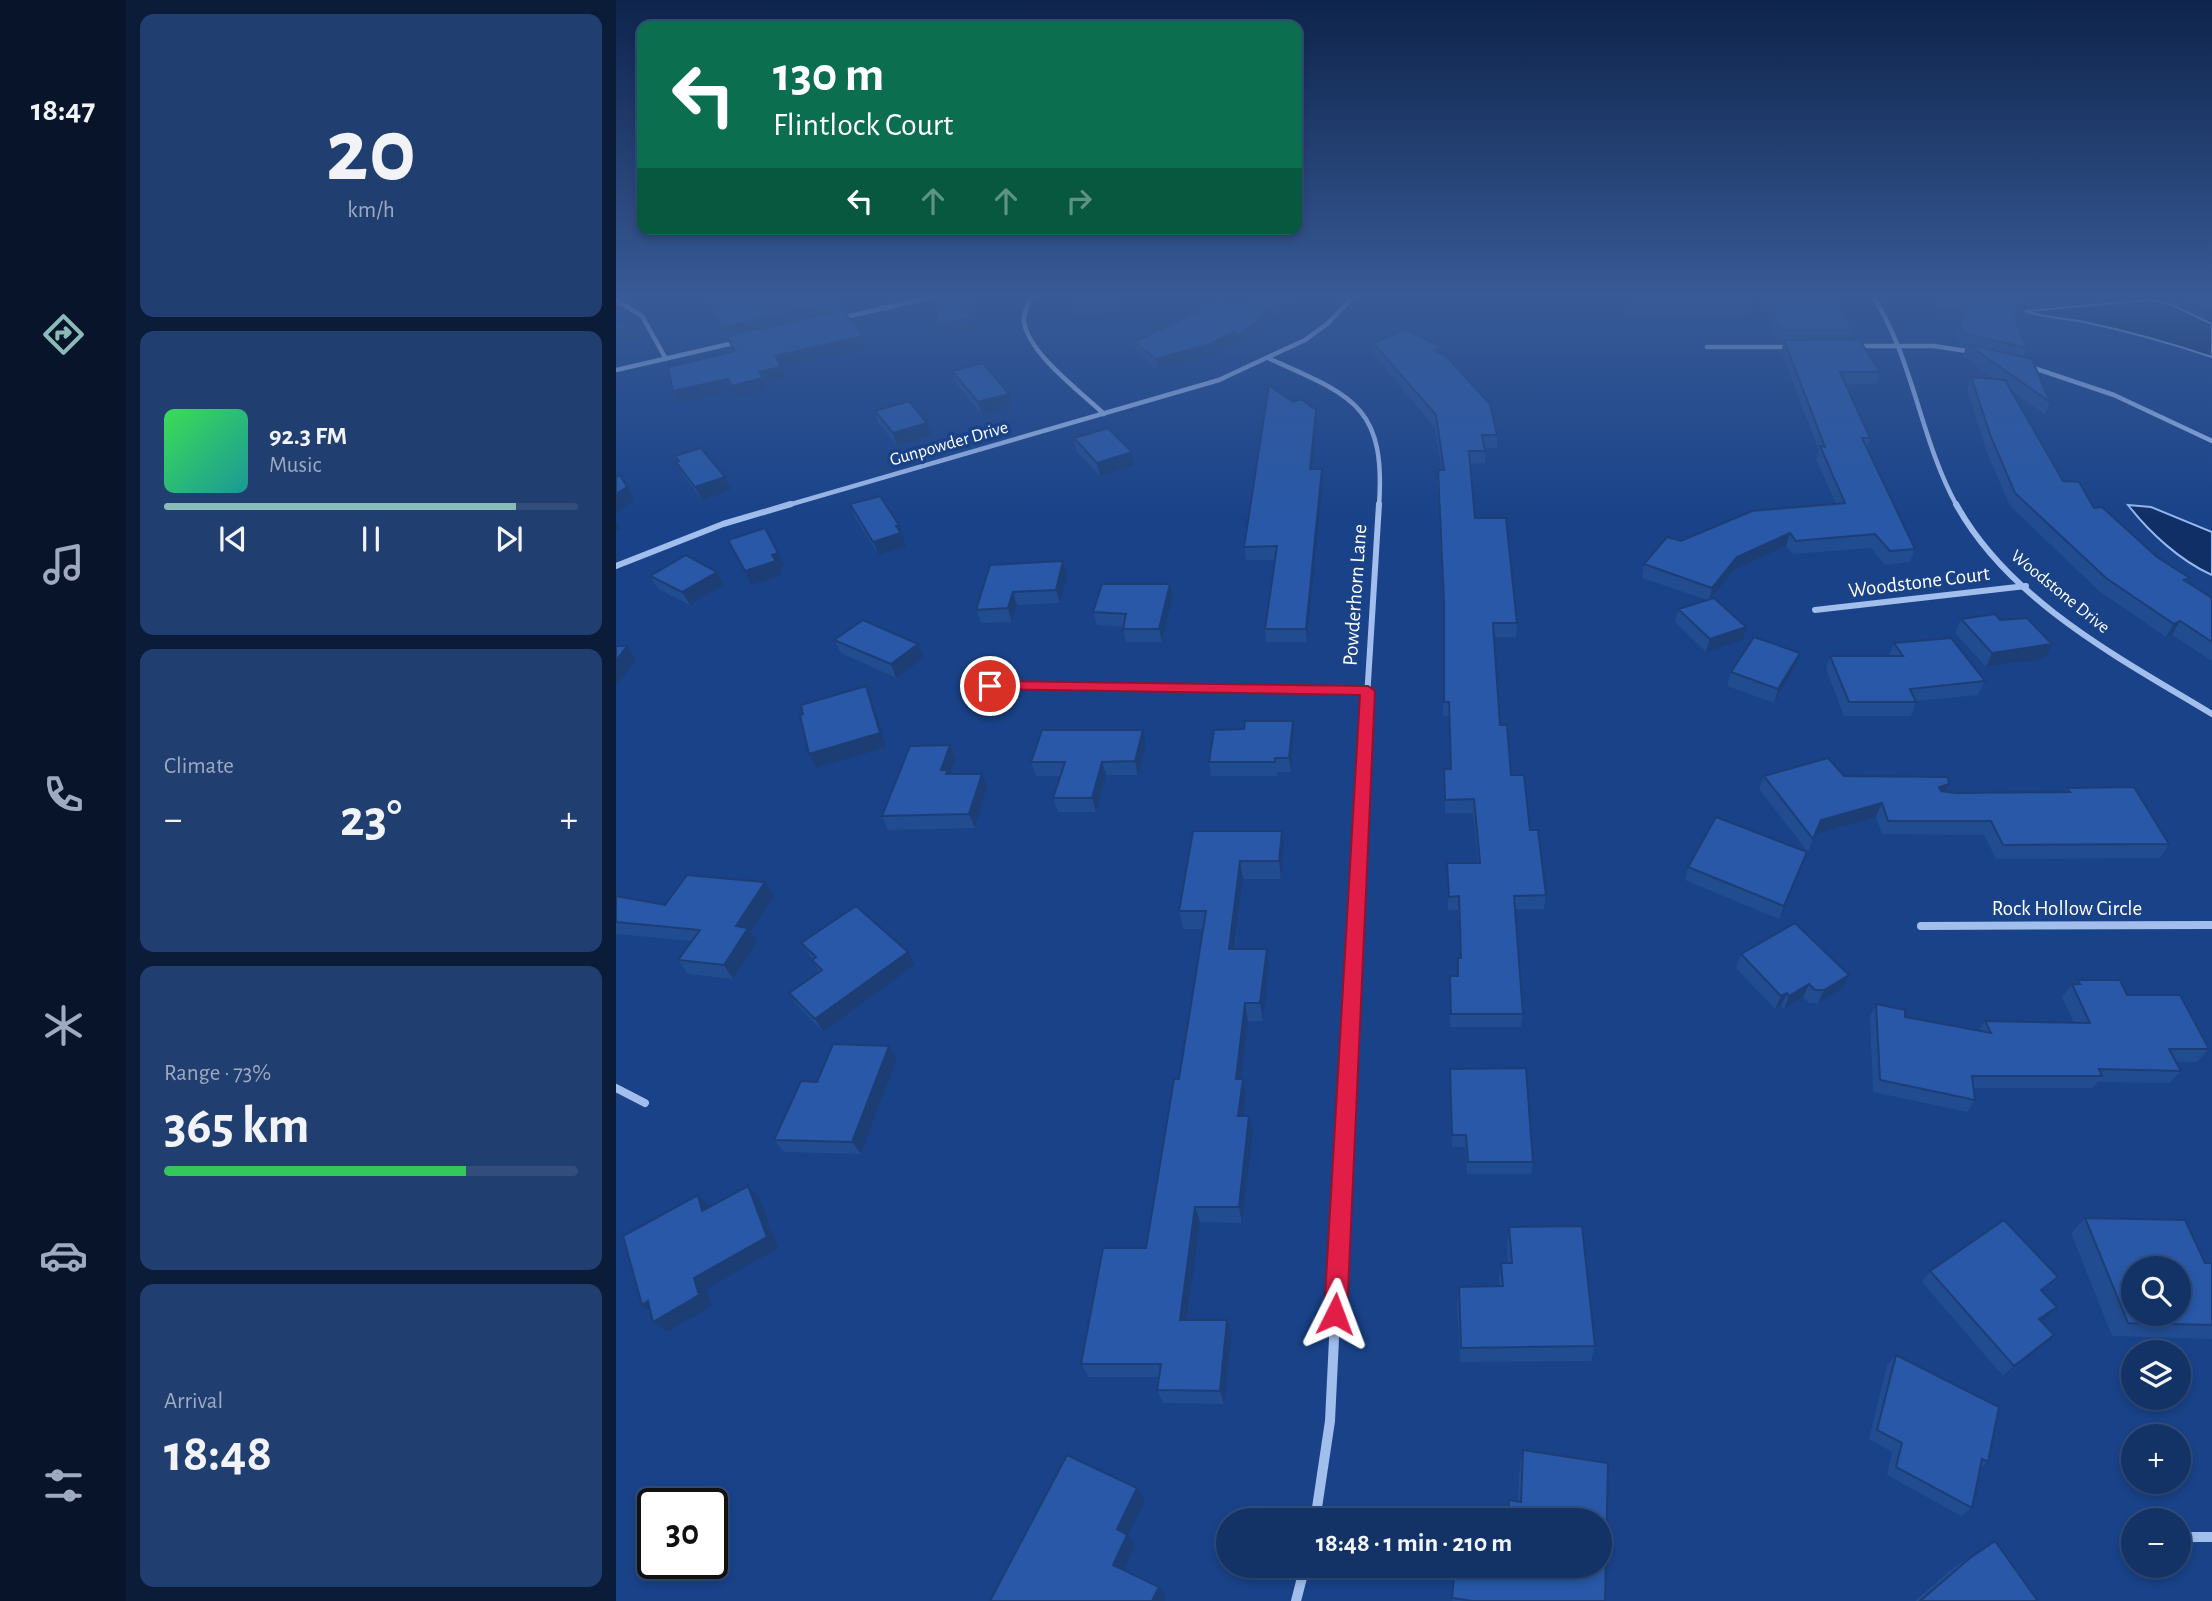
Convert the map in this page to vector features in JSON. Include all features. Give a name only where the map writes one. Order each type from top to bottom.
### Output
[{"type":"street","points":[[1060,371],[1104,414]]},
{"type":"street","name":"Gunpowder Drive","points":[[616,566],[723,524],[1210,384],[1242,371]]},
{"type":"street","name":"Powderhorn Lane","points":[[1296,371],[1340,391],[1354,401],[1370,420],[1377,438],[1382,474],[1368,691],[1331,1421],[1317,1508]]},
{"type":"street","name":"Woodstone Drive","points":[[1910,371],[1946,488],[1983,542],[2026,586],[2105,647],[2212,714]]},
{"type":"street","points":[[2041,371],[2115,395],[2212,441]]},
{"type":"street","name":"Woodstone Court","points":[[1815,610],[2026,586]]},
{"type":"street","points":[[990,686],[1368,691]]},
{"type":"street","name":"Rock Hollow Circle","points":[[1921,926],[2212,925]]},
{"type":"street","points":[[616,1088],[645,1103]]},
{"type":"street","points":[[2191,1537],[2212,1537]]},
{"type":"street","points":[[1296,1601],[1302,1578]]},
{"type":"water","points":[[2128,505],[2151,507],[2212,532],[2212,575],[2188,562],[2166,545]]},
{"type":"building","points":[[669,371],[765,371],[759,372],[763,378],[732,386],[728,379],[673,391]]},
{"type":"building","points":[[952,371],[989,371],[1009,394],[978,402]]},
{"type":"building","points":[[1397,371],[1459,371],[1490,404],[1497,435],[1482,435],[1485,451],[1469,451],[1475,518],[1506,518],[1517,623],[1493,623],[1500,725],[1507,725],[1511,775],[1524,775],[1530,830],[1538,830],[1546,895],[1514,896],[1523,1014],[1451,1014],[1450,976],[1458,976],[1458,958],[1461,958],[1459,896],[1449,897],[1447,863],[1480,863],[1474,799],[1445,800],[1444,769],[1451,769],[1449,702],[1444,702],[1444,603],[1438,470],[1444,470],[1436,415]]},
{"type":"building","points":[[1796,371],[1879,371],[1840,372],[1870,438],[1862,438],[1915,549],[1890,551],[1875,534],[1796,541],[1790,533],[1737,557],[1712,588],[1644,564],[1667,537],[1681,541],[1752,511],[1845,503],[1820,446],[1825,447]]},
{"type":"building","points":[[2005,371],[2037,371],[2050,402]]},
{"type":"building","points":[[1971,377],[2005,380],[2063,481],[2079,482],[2094,508],[2102,507],[2157,557],[2190,578],[2184,580],[2212,598],[2212,642],[2180,621],[2174,624],[2106,578],[2015,493],[1991,437]]},
{"type":"building","points":[[1269,385],[1293,402],[1301,399],[1316,410],[1310,469],[1322,469],[1306,629],[1265,629],[1277,546],[1244,547]]},
{"type":"building","points":[[909,401],[927,423],[893,433],[875,411]]},
{"type":"building","points":[[1108,428],[1132,452],[1097,463],[1074,438]]},
{"type":"building","points":[[701,448],[725,477],[695,487],[676,462],[679,461],[675,456]]},
{"type":"building","points":[[620,475],[627,487],[616,494],[616,477]]},
{"type":"building","points":[[880,496],[899,525],[896,526],[901,533],[873,542],[850,504]]},
{"type":"building","points":[[765,528],[778,553],[772,555],[776,561],[745,571],[728,540]]},
{"type":"building","points":[[686,555],[717,572],[682,592],[650,576]]},
{"type":"building","points":[[1063,561],[1056,590],[1013,592],[1008,608],[976,610],[990,565]]},
{"type":"building","points":[[1102,584],[1170,584],[1159,629],[1123,629],[1126,614],[1093,612]]},
{"type":"building","points":[[1714,598],[1746,627],[1710,639],[1678,609]]},
{"type":"building","points":[[1995,614],[2000,620],[2027,618],[2052,644],[1992,653],[1961,619]]},
{"type":"building","points":[[863,620],[918,644],[891,664],[834,640]]},
{"type":"building","points":[[1754,637],[1800,653],[1778,689],[1731,672]]},
{"type":"building","points":[[1951,638],[1985,681],[1910,689],[1916,702],[1849,702],[1830,656],[1903,656],[1894,643]]},
{"type":"building","points":[[616,646],[627,646],[616,661]]},
{"type":"building","points":[[866,686],[880,733],[809,754],[800,715],[803,714],[801,705]]},
{"type":"building","points":[[1245,721],[1293,721],[1289,758],[1275,758],[1275,762],[1209,762],[1214,730],[1244,729]]},
{"type":"building","points":[[1042,730],[1143,730],[1135,761],[1102,762],[1092,798],[1053,798],[1065,762],[1031,762]]},
{"type":"building","points":[[950,745],[941,770],[948,770],[946,774],[982,774],[969,814],[882,816],[910,746]]},
{"type":"building","points":[[1828,758],[1844,776],[1948,777],[1949,784],[1939,787],[1941,791],[1956,793],[2070,792],[2067,788],[2134,787],[2169,844],[2003,845],[1991,821],[1888,821],[1882,803],[1821,820],[1813,839],[1764,776]]},
{"type":"building","points":[[1716,817],[1807,852],[1784,906],[1688,867]]},
{"type":"building","points":[[1193,831],[1282,831],[1279,861],[1240,861],[1229,949],[1267,949],[1260,1003],[1245,1003],[1236,1079],[1243,1079],[1238,1116],[1249,1116],[1239,1207],[1195,1207],[1180,1320],[1227,1320],[1220,1391],[1157,1390],[1161,1364],[1081,1364],[1103,1248],[1146,1248],[1174,1079],[1179,1079],[1206,911],[1179,911]]},
{"type":"building","points":[[687,875],[765,882],[736,926],[748,928],[724,965],[678,960],[700,930],[616,922],[616,896],[665,905]]},
{"type":"building","points":[[856,906],[908,952],[815,1019],[789,993],[822,970],[812,960],[816,957],[801,943]]},
{"type":"building","points":[[1795,923],[1849,975],[1824,990],[1815,990],[1809,984],[1789,996],[1787,993],[1781,996],[1741,954]]},
{"type":"building","points":[[2077,980],[2120,980],[2127,995],[2180,995],[2209,1049],[2169,1049],[2181,1071],[2099,1069],[2102,1076],[1972,1076],[1975,1100],[1880,1080],[1876,1004],[1905,1010],[1905,1017],[1991,1033],[1985,1021],[2090,1023],[2072,984],[2080,984]]},
{"type":"building","points":[[833,1044],[889,1046],[852,1142],[774,1140],[801,1081],[817,1082]]},
{"type":"building","points":[[1526,1068],[1533,1162],[1468,1162],[1466,1135],[1452,1135],[1450,1069]]},
{"type":"building","points":[[748,1186],[767,1237],[694,1278],[699,1295],[653,1322],[648,1301],[642,1305],[623,1236],[698,1195],[702,1211]]},
{"type":"building","points":[[2085,1218],[2185,1220],[2205,1263],[2212,1263],[2212,1325],[2191,1324],[2191,1256],[2121,1256],[2121,1306]]},
{"type":"building","points":[[2004,1220],[2058,1277],[2041,1290],[2057,1307],[2039,1319],[2054,1335],[2014,1366],[1930,1271]]},
{"type":"building","points":[[1582,1226],[1595,1346],[1461,1348],[1459,1287],[1503,1286],[1501,1263],[1512,1263],[1509,1227]]},
{"type":"building","points":[[1896,1355],[1999,1407],[1988,1462],[1982,1459],[1972,1508],[1896,1467],[1902,1443],[1877,1430]]},
{"type":"building","points":[[1523,1450],[1608,1463],[1607,1508],[1509,1508],[1509,1500],[1521,1502]]},
{"type":"building","points":[[1067,1455],[1137,1488],[1117,1529],[1127,1535],[1113,1565],[1159,1587],[1152,1601],[990,1601]]},
{"type":"building","points":[[1995,1541],[2038,1601],[1920,1601],[1970,1558]]},
{"type":"building","points":[[1454,1578],[1606,1578],[1605,1601],[1473,1601],[1452,1598]]},
{"type":"route","points":[[990,686],[1368,691],[1358,833],[1335,1314]]}]
